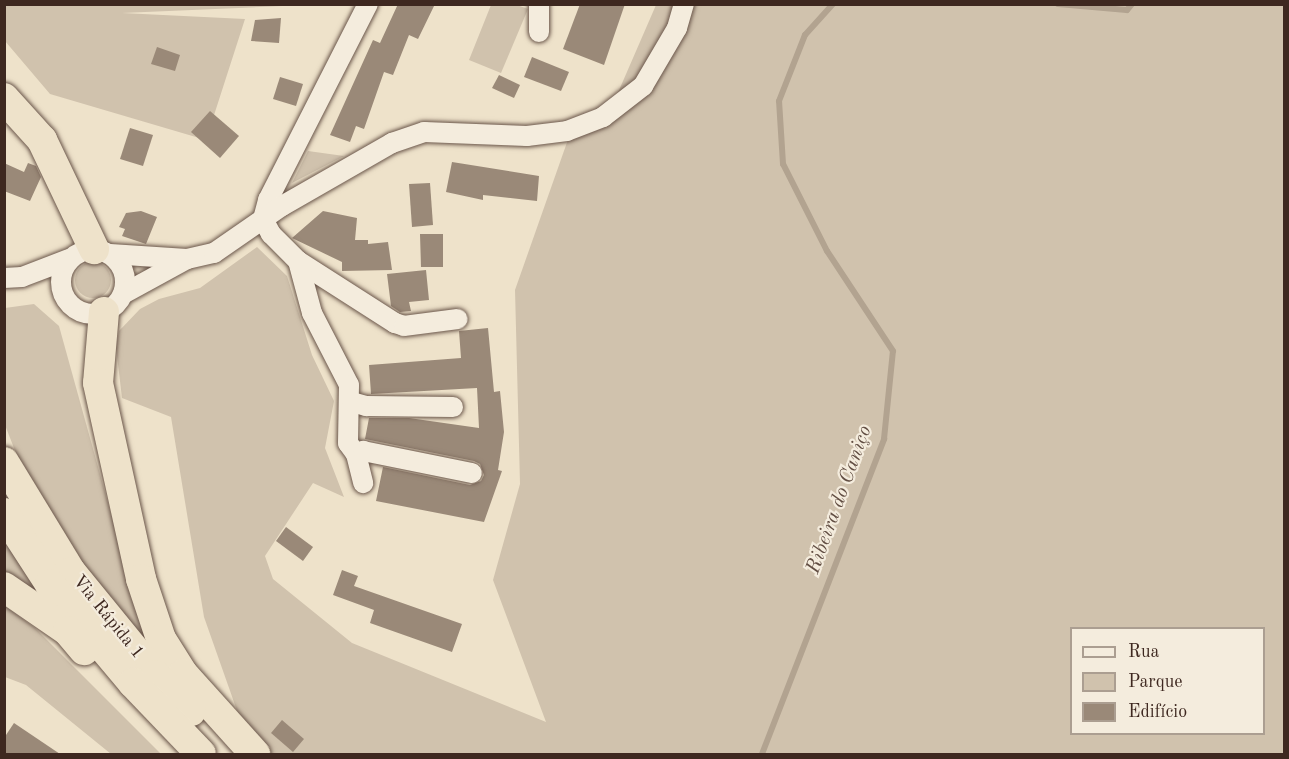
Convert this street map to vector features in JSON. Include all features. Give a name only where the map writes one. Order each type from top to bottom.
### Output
[{"type":"highway","points":[[4,98],[42,140],[91,254]]},
{"type":"highway","points":[[113,303],[98,383],[141,579],[161,639],[189,683],[255,754]]},
{"type":"highway","name":"Via Rápida 1","points":[[4,462],[71,572],[155,675],[233,754]]},
{"type":"highway","name":"Via Rápida 1","points":[[4,513],[57,591],[133,683],[201,754]]},
{"type":"highway","points":[[4,587],[68,631],[180,754]]},
{"type":"street","points":[[368,4],[268,200],[263,219],[271,234],[298,261],[395,323],[404,326],[458,319]]},
{"type":"street","points":[[539,4],[539,32]]},
{"type":"street","points":[[13,278],[91,254],[187,259],[214,253],[263,219],[392,143],[416,134],[436,129],[527,136],[567,131],[603,117],[643,86],[677,28],[684,4]]},
{"type":"street","points":[[91,254],[60,279],[62,290],[75,309],[89,314],[113,303],[187,259]]},
{"type":"street","points":[[91,254],[124,272],[113,303]]},
{"type":"street","points":[[298,261],[312,313],[345,372],[352,402],[348,443],[356,454],[363,483]]},
{"type":"street","points":[[13,278],[62,290]]},
{"type":"street","points":[[352,402],[366,406],[453,407]]},
{"type":"street","points":[[356,454],[363,451],[472,473]]},
{"type":"green space","points":[[4,5],[305,5],[122,13],[245,19],[206,140],[50,94],[5,41]]},
{"type":"green space","points":[[491,5],[517,5],[528,9],[501,73],[469,60]]},
{"type":"green space","points":[[656,5],[1284,5],[1284,754],[268,754],[241,722],[204,617],[171,417],[122,398],[116,347],[119,331],[140,309],[159,299],[200,288],[257,247],[287,276],[312,355],[334,401],[325,448],[344,497],[313,483],[265,556],[273,579],[352,643],[546,722],[493,580],[520,484],[515,290],[571,131],[610,111]]},
{"type":"green space","points":[[308,151],[344,156],[292,183]]},
{"type":"green space","points":[[93,262],[106,267],[111,280],[106,293],[93,298],[80,293],[75,280],[80,267]]},
{"type":"green space","points":[[34,304],[59,326],[149,651],[102,593],[21,466],[5,425],[5,308]]},
{"type":"green space","points":[[5,531],[54,612],[5,581]]},
{"type":"green space","points":[[5,606],[35,628],[161,754],[111,754],[26,685],[5,677]]},
{"type":"building","points":[[398,4],[435,4],[418,39],[409,35],[393,75],[384,72],[364,129],[356,126],[350,142],[330,135],[373,40],[380,43]]},
{"type":"building","points":[[580,4],[625,4],[604,65],[563,49]]},
{"type":"building","points":[[281,18],[279,43],[251,41],[255,20]]},
{"type":"building","points":[[157,47],[180,55],[175,71],[151,64]]},
{"type":"building","points":[[532,57],[569,72],[561,91],[524,77]]},
{"type":"building","points":[[499,75],[520,85],[514,98],[492,88]]},
{"type":"building","points":[[280,77],[303,84],[296,106],[273,99]]},
{"type":"building","points":[[210,111],[239,136],[220,158],[191,132]]},
{"type":"building","points":[[130,128],[153,135],[143,166],[120,159]]},
{"type":"building","points":[[452,162],[539,176],[537,201],[483,195],[483,200],[446,192]]},
{"type":"building","points":[[4,163],[24,172],[28,163],[36,166],[41,177],[30,201],[4,191]]},
{"type":"building","points":[[430,183],[433,225],[412,227],[409,184]]},
{"type":"building","points":[[141,211],[157,217],[146,244],[122,236],[125,229],[119,227],[126,213]]},
{"type":"building","points":[[323,211],[357,218],[355,240],[368,240],[368,244],[388,242],[392,270],[342,271],[342,262],[292,238]]},
{"type":"building","points":[[420,234],[443,234],[443,267],[421,267]]},
{"type":"building","points":[[426,270],[429,300],[409,302],[411,311],[400,312],[391,306],[387,274]]},
{"type":"building","points":[[488,328],[494,392],[500,391],[504,432],[498,470],[502,471],[484,522],[376,501],[383,467],[470,485],[481,481],[484,475],[480,464],[474,461],[365,439],[369,418],[409,418],[479,428],[477,388],[371,394],[369,365],[461,358],[459,331]]},
{"type":"building","points":[[286,527],[313,547],[303,561],[276,541]]},
{"type":"building","points":[[342,570],[358,576],[354,586],[462,624],[452,652],[370,623],[374,610],[333,595]]},
{"type":"building","points":[[282,720],[304,739],[293,752],[271,733]]},
{"type":"building","points":[[14,723],[60,754],[4,754],[4,738]]},
{"type":"waterway","name":"Ribeira do Caniço","points":[[762,754],[884,439],[893,351],[827,251],[783,164],[779,101],[805,35],[833,4]]},
{"type":"waterway","name":"Ribeira do Caniço","points":[[1058,4],[1127,10],[1132,4]]}]
